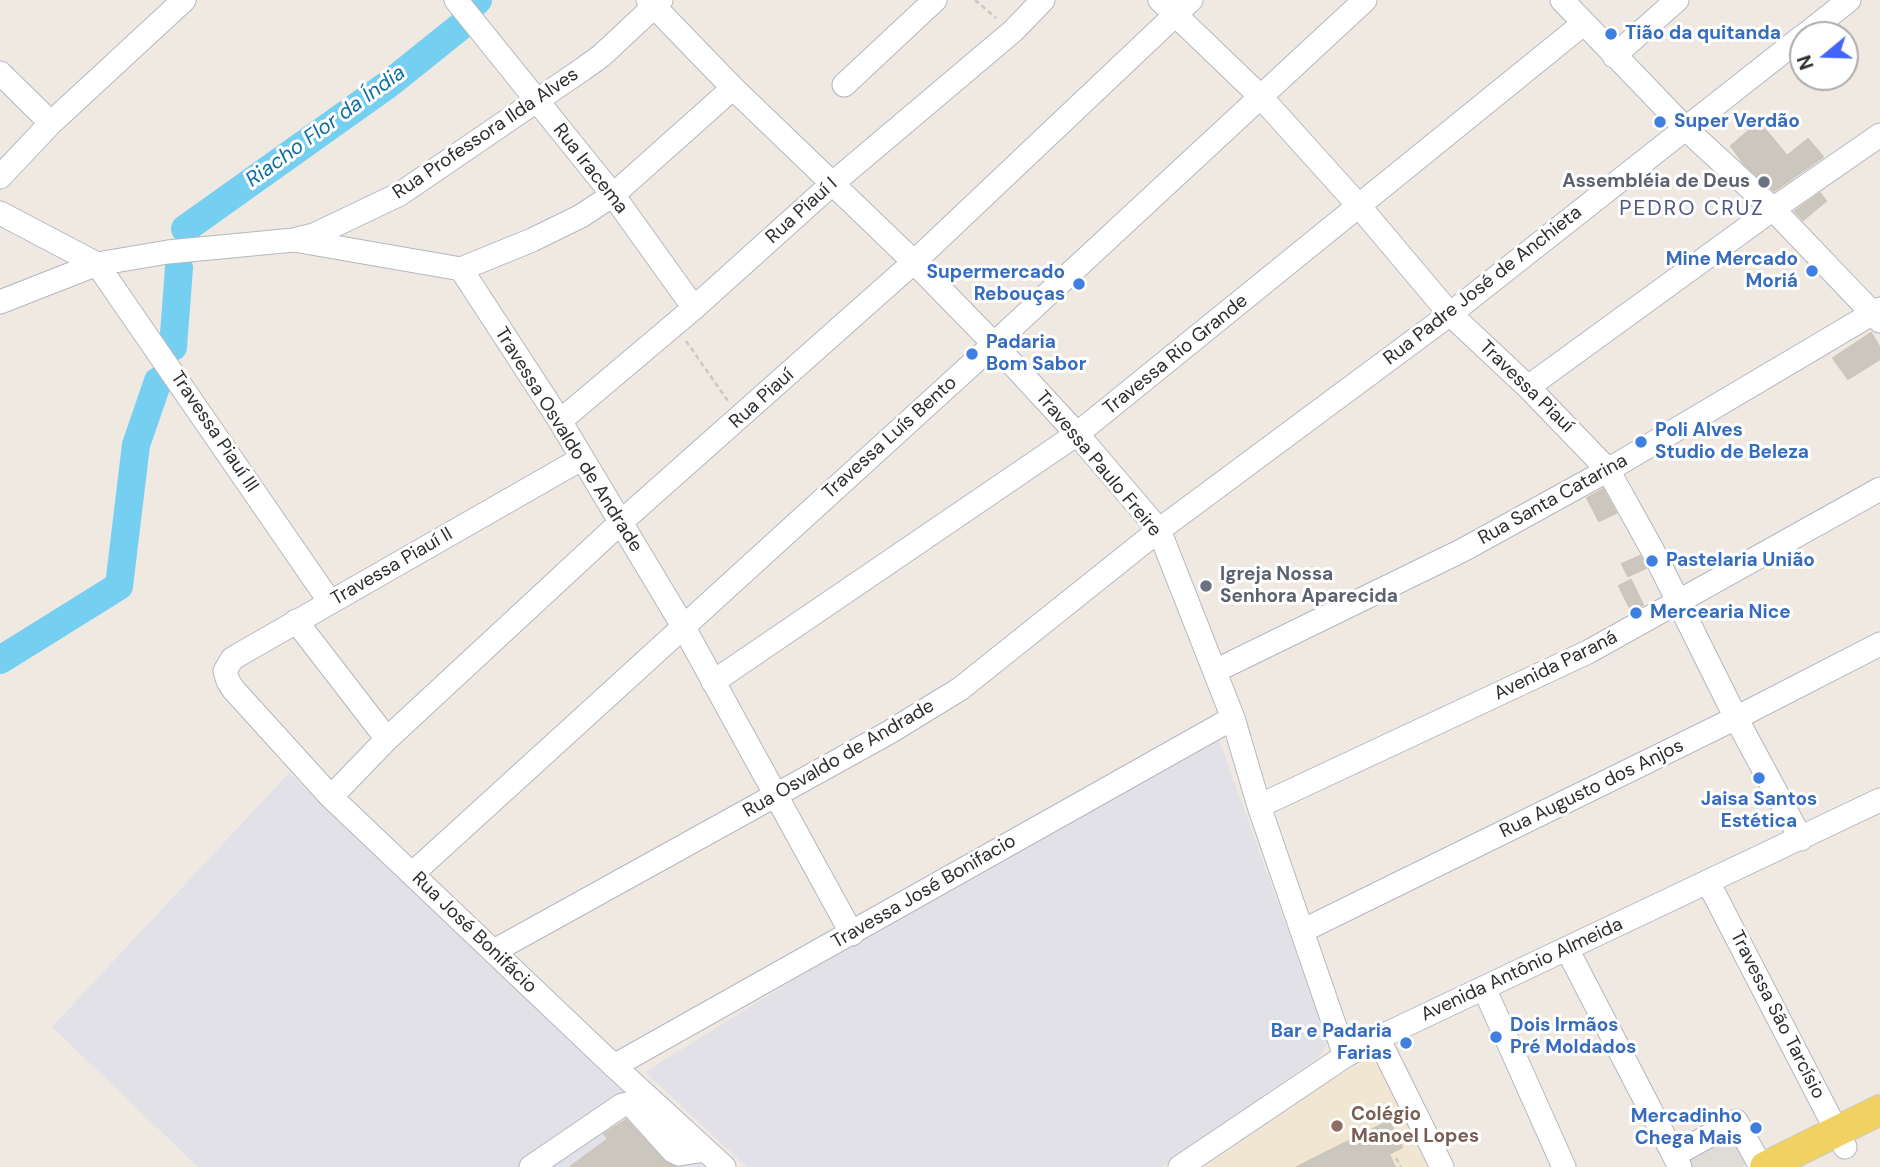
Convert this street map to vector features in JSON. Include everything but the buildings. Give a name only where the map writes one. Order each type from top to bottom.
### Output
[{"type":"main road","points":[[1802,1167],[1880,1110]]},
{"type":"main road","points":[[1763,1167],[1841,1139],[1880,1129]]},
{"type":"street","points":[[0,177],[51,123],[184,0]]},
{"type":"street","name":"Rua Iracema","points":[[456,0],[613,195],[694,308]]},
{"type":"street","name":"Rua Piauí I","points":[[560,421],[694,308],[833,183],[1013,31],[1043,0]]},
{"type":"street","name":"Travessa Luís Bento","points":[[412,874],[994,344],[1365,0]]},
{"type":"street","points":[[1562,0],[1686,129],[1773,209],[1878,315]]},
{"type":"street","name":"Rua Padre José de Anchieta","points":[[1823,21],[1849,0]]},
{"type":"street","name":"Rua Professora Ilda Alves","points":[[294,240],[322,231],[400,194],[601,56],[654,2]]},
{"type":"street","name":"Travessa Paulo Freire","points":[[654,2],[733,88],[914,262],[994,344],[1159,530],[1233,718],[1259,806],[1345,1056]]},
{"type":"street","points":[[844,85],[921,3]]},
{"type":"street","points":[[1614,56],[1673,4]]},
{"type":"street","name":"Travessa Piauí","points":[[1175,5],[1359,206],[1450,314],[1528,387],[1608,470],[1801,839]]},
{"type":"street","name":"Rua Piauí","points":[[331,797],[387,739],[620,523],[914,262],[1175,5]]},
{"type":"street","name":"Travessa Rio Grande","points":[[713,682],[1077,435],[1583,24]]},
{"type":"street","name":"Rua Padre José de Anchieta","points":[[1159,530],[1450,314],[1789,48]]},
{"type":"street","points":[[0,73],[51,123]]},
{"type":"street","points":[[0,302],[97,264],[168,252],[294,240],[461,269],[532,240],[581,216],[613,195],[733,88]]},
{"type":"street","points":[[1528,387],[1773,209],[1880,135]]},
{"type":"street","points":[[0,213],[97,264]]},
{"type":"street","name":"Travessa Piauí III","points":[[97,264],[330,602]]},
{"type":"street","name":"Travessa Osvaldo de Andrade","points":[[461,269],[560,421],[682,626],[852,934]]},
{"type":"street","name":"Rua Santa Catarina","points":[[1215,671],[1463,550],[1878,315]]},
{"type":"street","name":"Travessa Piauí II","points":[[233,689],[225,671],[232,659],[581,459]]},
{"type":"street","name":"Avenida Paraná","points":[[1259,806],[1588,652],[1880,489]]},
{"type":"street","name":"Rua Osvaldo de Andrade","points":[[494,951],[888,733],[960,689],[1159,530]]},
{"type":"street","points":[[296,621],[387,739]]},
{"type":"street","name":"Rua Augusto dos Anjos","points":[[1302,931],[1736,719],[1880,644]]},
{"type":"street","name":"Rua José Bonifácio","points":[[233,689],[331,797],[724,1167]]},
{"type":"street","name":"Travessa José Bonifacio","points":[[614,1066],[1233,718]]},
{"type":"street","name":"Avenida Antônio Almeida","points":[[1180,1167],[1345,1056],[1378,1038],[1880,800]]},
{"type":"street","name":"Travessa São Tarcísio","points":[[1708,882],[1841,1139]]},
{"type":"street","points":[[1567,949],[1676,1163],[1736,1121],[1763,1167]]},
{"type":"street","points":[[1484,988],[1564,1167]]},
{"type":"street","points":[[1378,1038],[1442,1167]]},
{"type":"street","points":[[531,1167],[622,1105],[628,1104],[673,1151],[679,1154],[705,1150]]},
{"type":"path","points":[[975,0],[995,17]]},
{"type":"path","points":[[674,324],[740,418]]},
{"type":"path","points":[[1396,1158],[1401,1167]]},
{"type":"shaded area","points":[[1218,737],[1328,1042],[1320,1056],[1162,1167],[747,1167],[645,1072],[795,979]]},
{"type":"shaded area","points":[[289,773],[705,1167],[198,1167],[52,1027]]},
{"type":"shaded area","name":"Colégio Manoel Lopes","points":[[1375,1056],[1429,1167],[1206,1167],[1323,1085]]},
{"type":"shaded area","points":[[1734,1131],[1751,1162],[1742,1167],[1689,1167],[1685,1158]]},
{"type":"waterway","name":"Riacho Flor da Índia","points":[[185,229],[390,83],[466,22]]},
{"type":"waterway","name":"Riacho Flor da Índia","points":[[173,347],[179,268]]},
{"type":"waterway","name":"Riacho Flor da Índia","points":[[0,660],[119,586],[136,445],[158,381]]},
{"type":"place","name":"Tião da quitanda","points":[[1611,34]]},
{"type":"place","name":"Super Verdão","points":[[1660,122]]},
{"type":"place","name":"Assembléia de Deus","points":[[1764,182]]},
{"type":"place","name":"Mine Mercado Moriá","points":[[1812,271]]},
{"type":"place","name":"Supermercado Rebouças","points":[[1079,284]]},
{"type":"place","name":"Padaria Bom Sabor","points":[[972,354]]},
{"type":"place","name":"Poli Alves Studio de Beleza","points":[[1641,442]]},
{"type":"place","name":"Pastelaria União","points":[[1652,561]]},
{"type":"place","name":"Igreja Nossa Senhora Aparecida","points":[[1206,586]]},
{"type":"place","name":"Mercearia Nice","points":[[1636,613]]},
{"type":"place","name":"Jaisa Santos Estética","points":[[1759,778]]},
{"type":"place","name":"Dois Irmãos Pré Moldados","points":[[1496,1037]]},
{"type":"place","name":"Bar e Padaria Farias","points":[[1406,1043]]},
{"type":"place","name":"Colégio Manoel Lopes","points":[[1337,1126]]},
{"type":"place","name":"Mercadinho Chega Mais","points":[[1756,1128]]},
{"type":"district","name":"PEDRO CRUZ","points":[[1692,209]]}]
